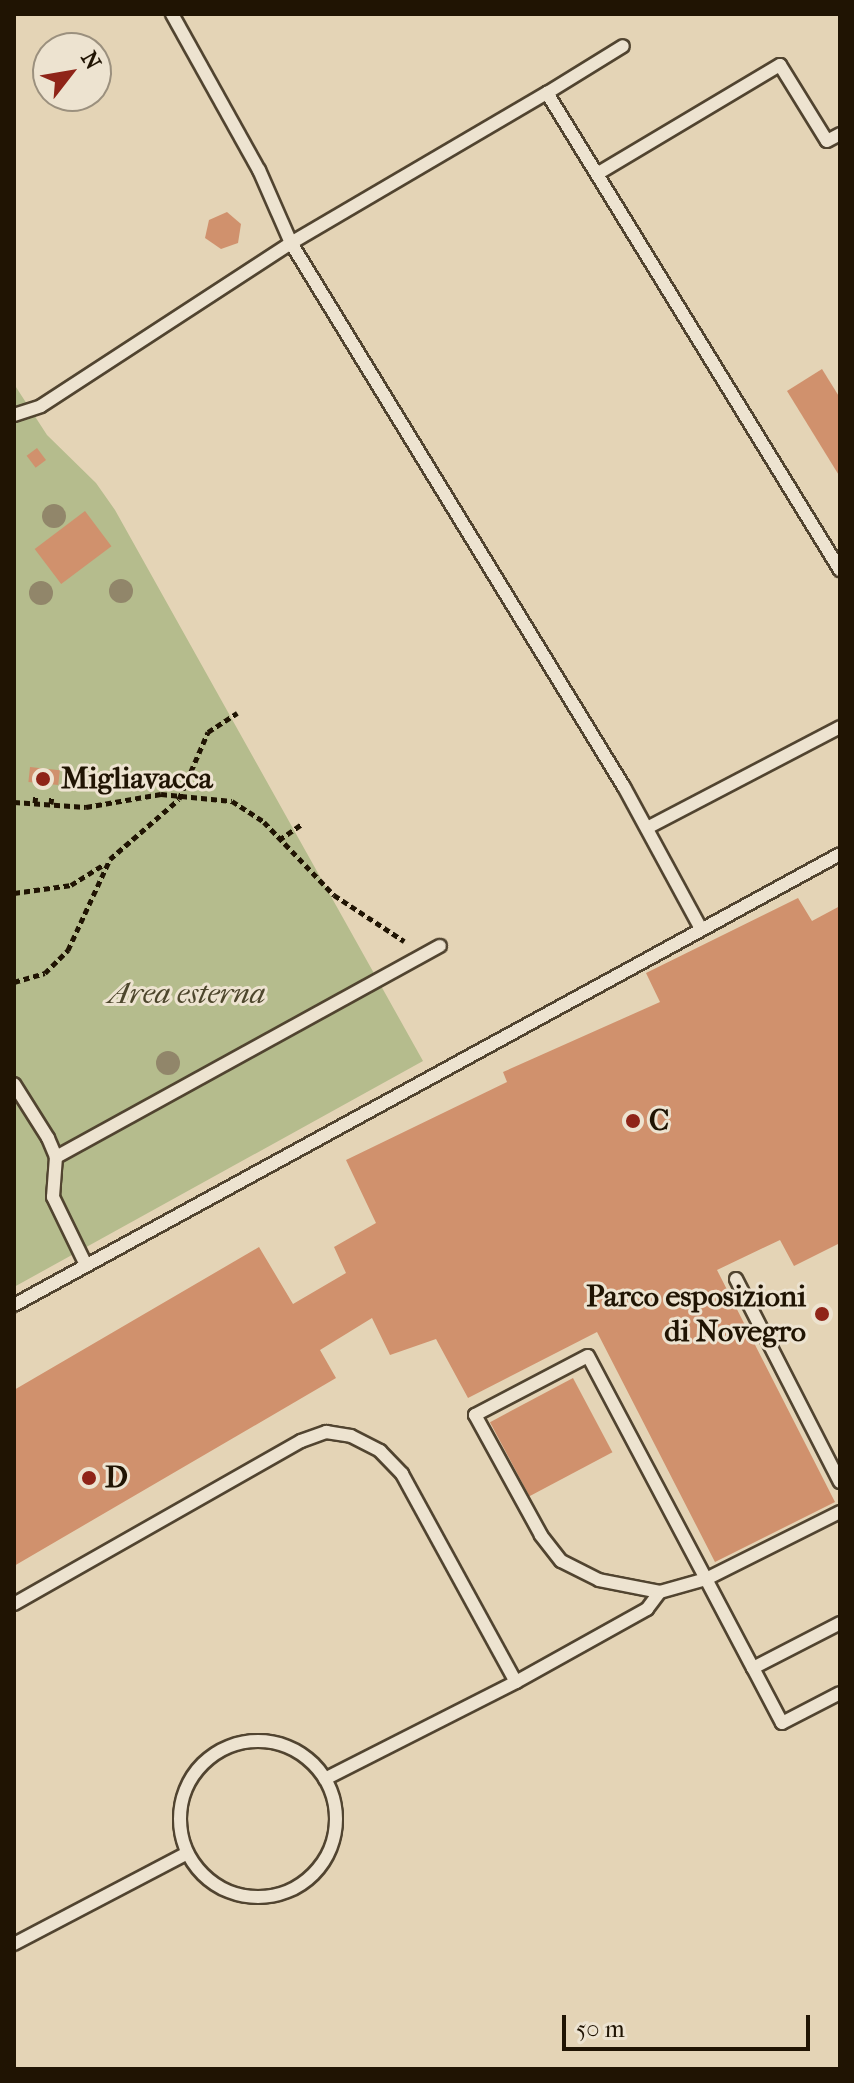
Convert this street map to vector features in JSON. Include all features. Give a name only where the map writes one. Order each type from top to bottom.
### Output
[{"type":"lane","points":[[176,15],[259,170],[291,243],[647,828],[701,929]]},
{"type":"lane","points":[[14,415],[70,388],[291,243],[623,46]]},
{"type":"lane","points":[[597,174],[780,65],[827,141],[840,134]]},
{"type":"lane","points":[[547,93],[840,570]]},
{"type":"lane","points":[[647,828],[840,727]]},
{"type":"lane","points":[[14,1305],[840,854]]},
{"type":"lane","points":[[56,1157],[440,946]]},
{"type":"lane","points":[[14,1084],[56,1157],[53,1197],[86,1265]]},
{"type":"lane","points":[[736,1279],[840,1482]]},
{"type":"lane","points":[[840,1512],[706,1579],[660,1592],[599,1580],[561,1561],[541,1535],[475,1415],[588,1356],[706,1579],[782,1723],[840,1693]]},
{"type":"lane","points":[[14,1604],[301,1441],[326,1432],[351,1436],[380,1451],[402,1474],[516,1682]]},
{"type":"lane","points":[[325,1779],[516,1682],[647,1609],[660,1592]]},
{"type":"lane","points":[[753,1668],[840,1623]]},
{"type":"lane","points":[[259,1740],[285,1745],[308,1759],[325,1779],[336,1827],[315,1873],[295,1888],[246,1896],[222,1888],[202,1874],[187,1853],[180,1827],[182,1801],[192,1777],[221,1750],[259,1740]]},
{"type":"lane","points":[[14,1944],[187,1853]]},
{"type":"path","points":[[14,893],[71,885],[110,859],[183,794],[196,750],[208,732],[237,713]]},
{"type":"path","points":[[35,803],[36,794]]},
{"type":"path","points":[[14,802],[86,807],[183,794],[247,808],[334,895],[425,954]]},
{"type":"path","points":[[51,804],[52,795]]},
{"type":"path","points":[[279,840],[303,823]]},
{"type":"path","points":[[14,982],[45,973],[68,950],[110,859]]},
{"type":"green space","name":"Area esterna","points":[[14,384],[47,435],[96,483],[115,510],[423,1061],[14,1287]]},
{"type":"building","points":[[227,212],[241,224],[238,243],[221,249],[205,238],[209,220]]},
{"type":"building","points":[[822,369],[840,398],[840,477],[787,391]]},
{"type":"building","points":[[37,448],[46,460],[36,468],[27,456]]},
{"type":"building","points":[[85,511],[111,546],[61,584],[35,549]]},
{"type":"building","points":[[30,767],[60,770],[58,785],[28,782]]},
{"type":"building","name":"C","points":[[798,898],[812,921],[840,906],[840,1243],[794,1266],[780,1240],[717,1270],[835,1502],[715,1562],[597,1332],[468,1398],[436,1339],[390,1355],[372,1318],[320,1350],[336,1378],[14,1566],[14,1390],[259,1247],[293,1304],[346,1273],[334,1247],[376,1223],[346,1160],[507,1082],[503,1072],[660,1002],[646,973]]},
{"type":"building","points":[[573,1378],[612,1452],[529,1496],[490,1422]]},
{"type":"place","name":"Migliavacca","points":[[43,779]]},
{"type":"place","name":"C","points":[[633,1121]]},
{"type":"place","name":"Parco esposizioni di Novegro","points":[[822,1314]]},
{"type":"place","name":"D","points":[[89,1478]]}]
